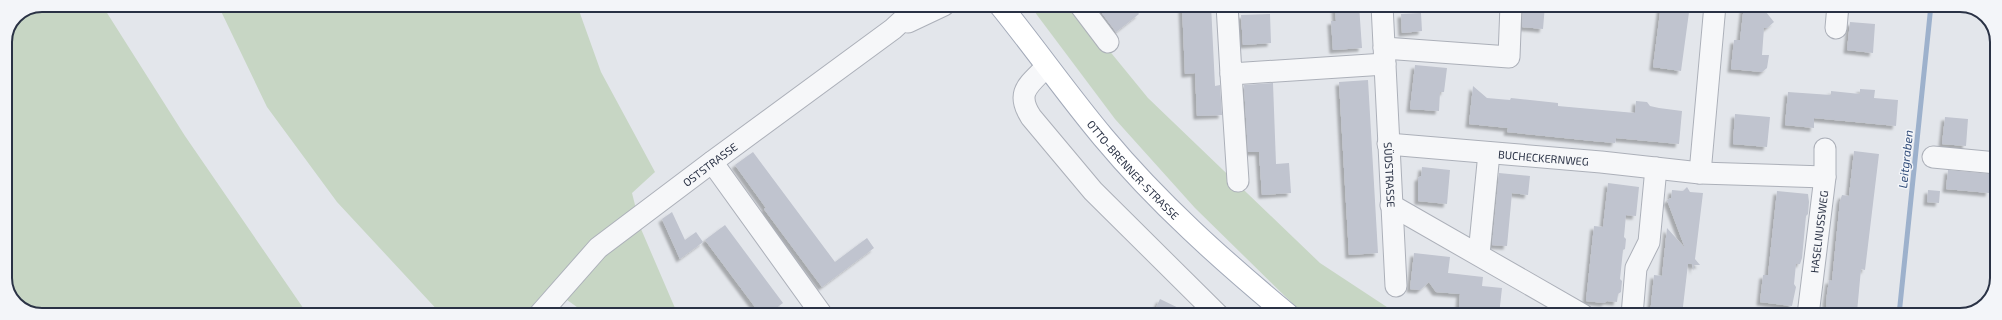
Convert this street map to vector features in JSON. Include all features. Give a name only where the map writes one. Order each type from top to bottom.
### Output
[{"type":"main road","name":"OTTO-BRENNER-STRASSE","points":[[1005,12],[1103,137],[1168,209],[1280,308]]},
{"type":"street","name":"OSTSTRASSE","points":[[545,308],[598,248],[712,162],[893,30],[912,12]]},
{"type":"street","name":"OSTSTRASSE","points":[[893,30],[930,12]]},
{"type":"street","points":[[1085,12],[1108,42]]},
{"type":"street","points":[[1227,12],[1238,181]]},
{"type":"street","name":"SÜDSTRASSE","points":[[1382,12],[1396,286]]},
{"type":"street","points":[[1231,74],[1385,56],[1509,57],[1511,12]]},
{"type":"street","points":[[1700,173],[1714,12]]},
{"type":"street","points":[[1836,28],[1837,12]]},
{"type":"street","points":[[1046,66],[1026,88],[1022,98],[1025,108],[1031,117],[1093,191],[1211,308]]},
{"type":"street","name":"BUCHECKERNWEG","points":[[1388,144],[1700,173],[1825,177]]},
{"type":"street","name":"HASELNUSSWEG","points":[[1809,308],[1825,177],[1824,149]]},
{"type":"street","points":[[1479,254],[1489,153]]},
{"type":"street","points":[[1933,157],[1990,162]]},
{"type":"street","points":[[712,162],[817,308]]},
{"type":"street","points":[[1633,308],[1636,268],[1649,242],[1656,168]]},
{"type":"street","points":[[1392,205],[1479,254],[1550,298],[1569,308]]},
{"type":"green space","points":[[42,12],[106,12],[185,136],[303,308],[38,308],[29,305],[19,298],[14,290],[12,280],[12,42],[14,30],[25,17],[30,14]]},
{"type":"green space","points":[[221,12],[580,12],[601,72],[655,172],[632,193],[641,229],[675,308],[578,308],[549,287],[530,308],[435,308],[337,202],[267,107]]},
{"type":"green space","points":[[1035,12],[1078,12],[1148,98],[1320,263],[1388,308],[1298,308],[1295,306],[1195,208],[1115,119]]},
{"type":"building","points":[[1101,12],[1137,12],[1139,14],[1116,32]]},
{"type":"building","points":[[1182,12],[1211,12],[1215,86],[1220,85],[1222,115],[1197,116],[1195,73],[1185,74]]},
{"type":"building","points":[[1335,12],[1359,12],[1362,48],[1333,50],[1331,21],[1336,21]]},
{"type":"building","points":[[1523,12],[1544,12],[1543,29],[1522,27]]},
{"type":"building","points":[[1660,12],[1689,12],[1681,71],[1653,67]]},
{"type":"building","points":[[1743,12],[1766,12],[1774,22],[1767,28],[1764,28],[1762,55],[1769,55],[1767,68],[1762,72],[1731,69],[1734,40],[1740,40]]},
{"type":"building","points":[[1421,13],[1422,31],[1402,33],[1401,14]]},
{"type":"building","points":[[1270,14],[1271,43],[1243,45],[1241,15]]},
{"type":"building","points":[[1850,22],[1875,24],[1873,53],[1847,50]]},
{"type":"building","points":[[1415,65],[1447,68],[1444,92],[1440,92],[1439,111],[1410,109]]},
{"type":"building","points":[[1368,80],[1378,253],[1349,255],[1339,82]]},
{"type":"building","points":[[1273,83],[1276,164],[1289,163],[1291,193],[1262,195],[1259,152],[1248,152],[1244,85]]},
{"type":"building","points":[[1473,86],[1487,98],[1510,100],[1511,98],[1558,103],[1558,106],[1635,113],[1636,101],[1647,102],[1650,106],[1659,108],[1682,111],[1679,144],[1616,138],[1615,143],[1593,141],[1507,132],[1508,128],[1469,124]]},
{"type":"building","points":[[1860,89],[1875,90],[1874,98],[1898,100],[1896,126],[1814,118],[1814,128],[1785,125],[1788,92],[1831,95],[1831,91],[1860,94]]},
{"type":"building","points":[[1735,114],[1770,117],[1767,147],[1733,144]]},
{"type":"building","points":[[1945,117],[1968,119],[1966,146],[1942,144]]},
{"type":"building","points":[[1854,151],[1879,154],[1865,270],[1861,269],[1857,308],[1827,308],[1826,302],[1829,280],[1832,281],[1840,201],[1842,195],[1849,196]]},
{"type":"building","points":[[753,152],[835,262],[867,238],[874,248],[822,287],[764,209],[766,208],[735,165]]},
{"type":"building","points":[[1422,167],[1450,170],[1447,204],[1418,201],[1418,178],[1421,176]]},
{"type":"building","points":[[1948,170],[1990,174],[1989,193],[1946,189]]},
{"type":"building","points":[[1499,173],[1530,176],[1528,195],[1512,193],[1507,246],[1492,245]]},
{"type":"building","points":[[1608,183],[1639,187],[1636,216],[1626,215],[1624,237],[1626,239],[1625,249],[1623,250],[1620,279],[1622,281],[1621,292],[1618,294],[1617,302],[1607,301],[1604,303],[1586,301],[1594,226],[1603,227]]},
{"type":"building","points":[[1687,187],[1690,192],[1703,193],[1695,259],[1700,265],[1694,265],[1694,271],[1692,264],[1688,264],[1683,308],[1651,308],[1654,275],[1662,276],[1667,228],[1685,248],[1667,200],[1671,198],[1672,190],[1683,191]]},
{"type":"building","points":[[1928,190],[1940,191],[1939,203],[1927,202]]},
{"type":"building","points":[[1777,191],[1808,194],[1808,214],[1806,216],[1802,258],[1800,264],[1796,264],[1794,284],[1796,287],[1792,306],[1760,302],[1763,275],[1768,275]]},
{"type":"building","points":[[672,212],[685,240],[696,232],[703,242],[680,259],[662,219]]},
{"type":"building","points":[[725,225],[783,303],[776,308],[756,308],[705,240]]},
{"type":"building","points":[[1414,253],[1450,257],[1448,273],[1483,277],[1482,286],[1502,288],[1500,308],[1459,307],[1460,294],[1436,292],[1429,282],[1420,290],[1410,289]]},
{"type":"building","points":[[1160,299],[1179,308],[1156,308]]},
{"type":"waterway","name":"Leitgraben","points":[[1900,308],[1930,12]]}]
